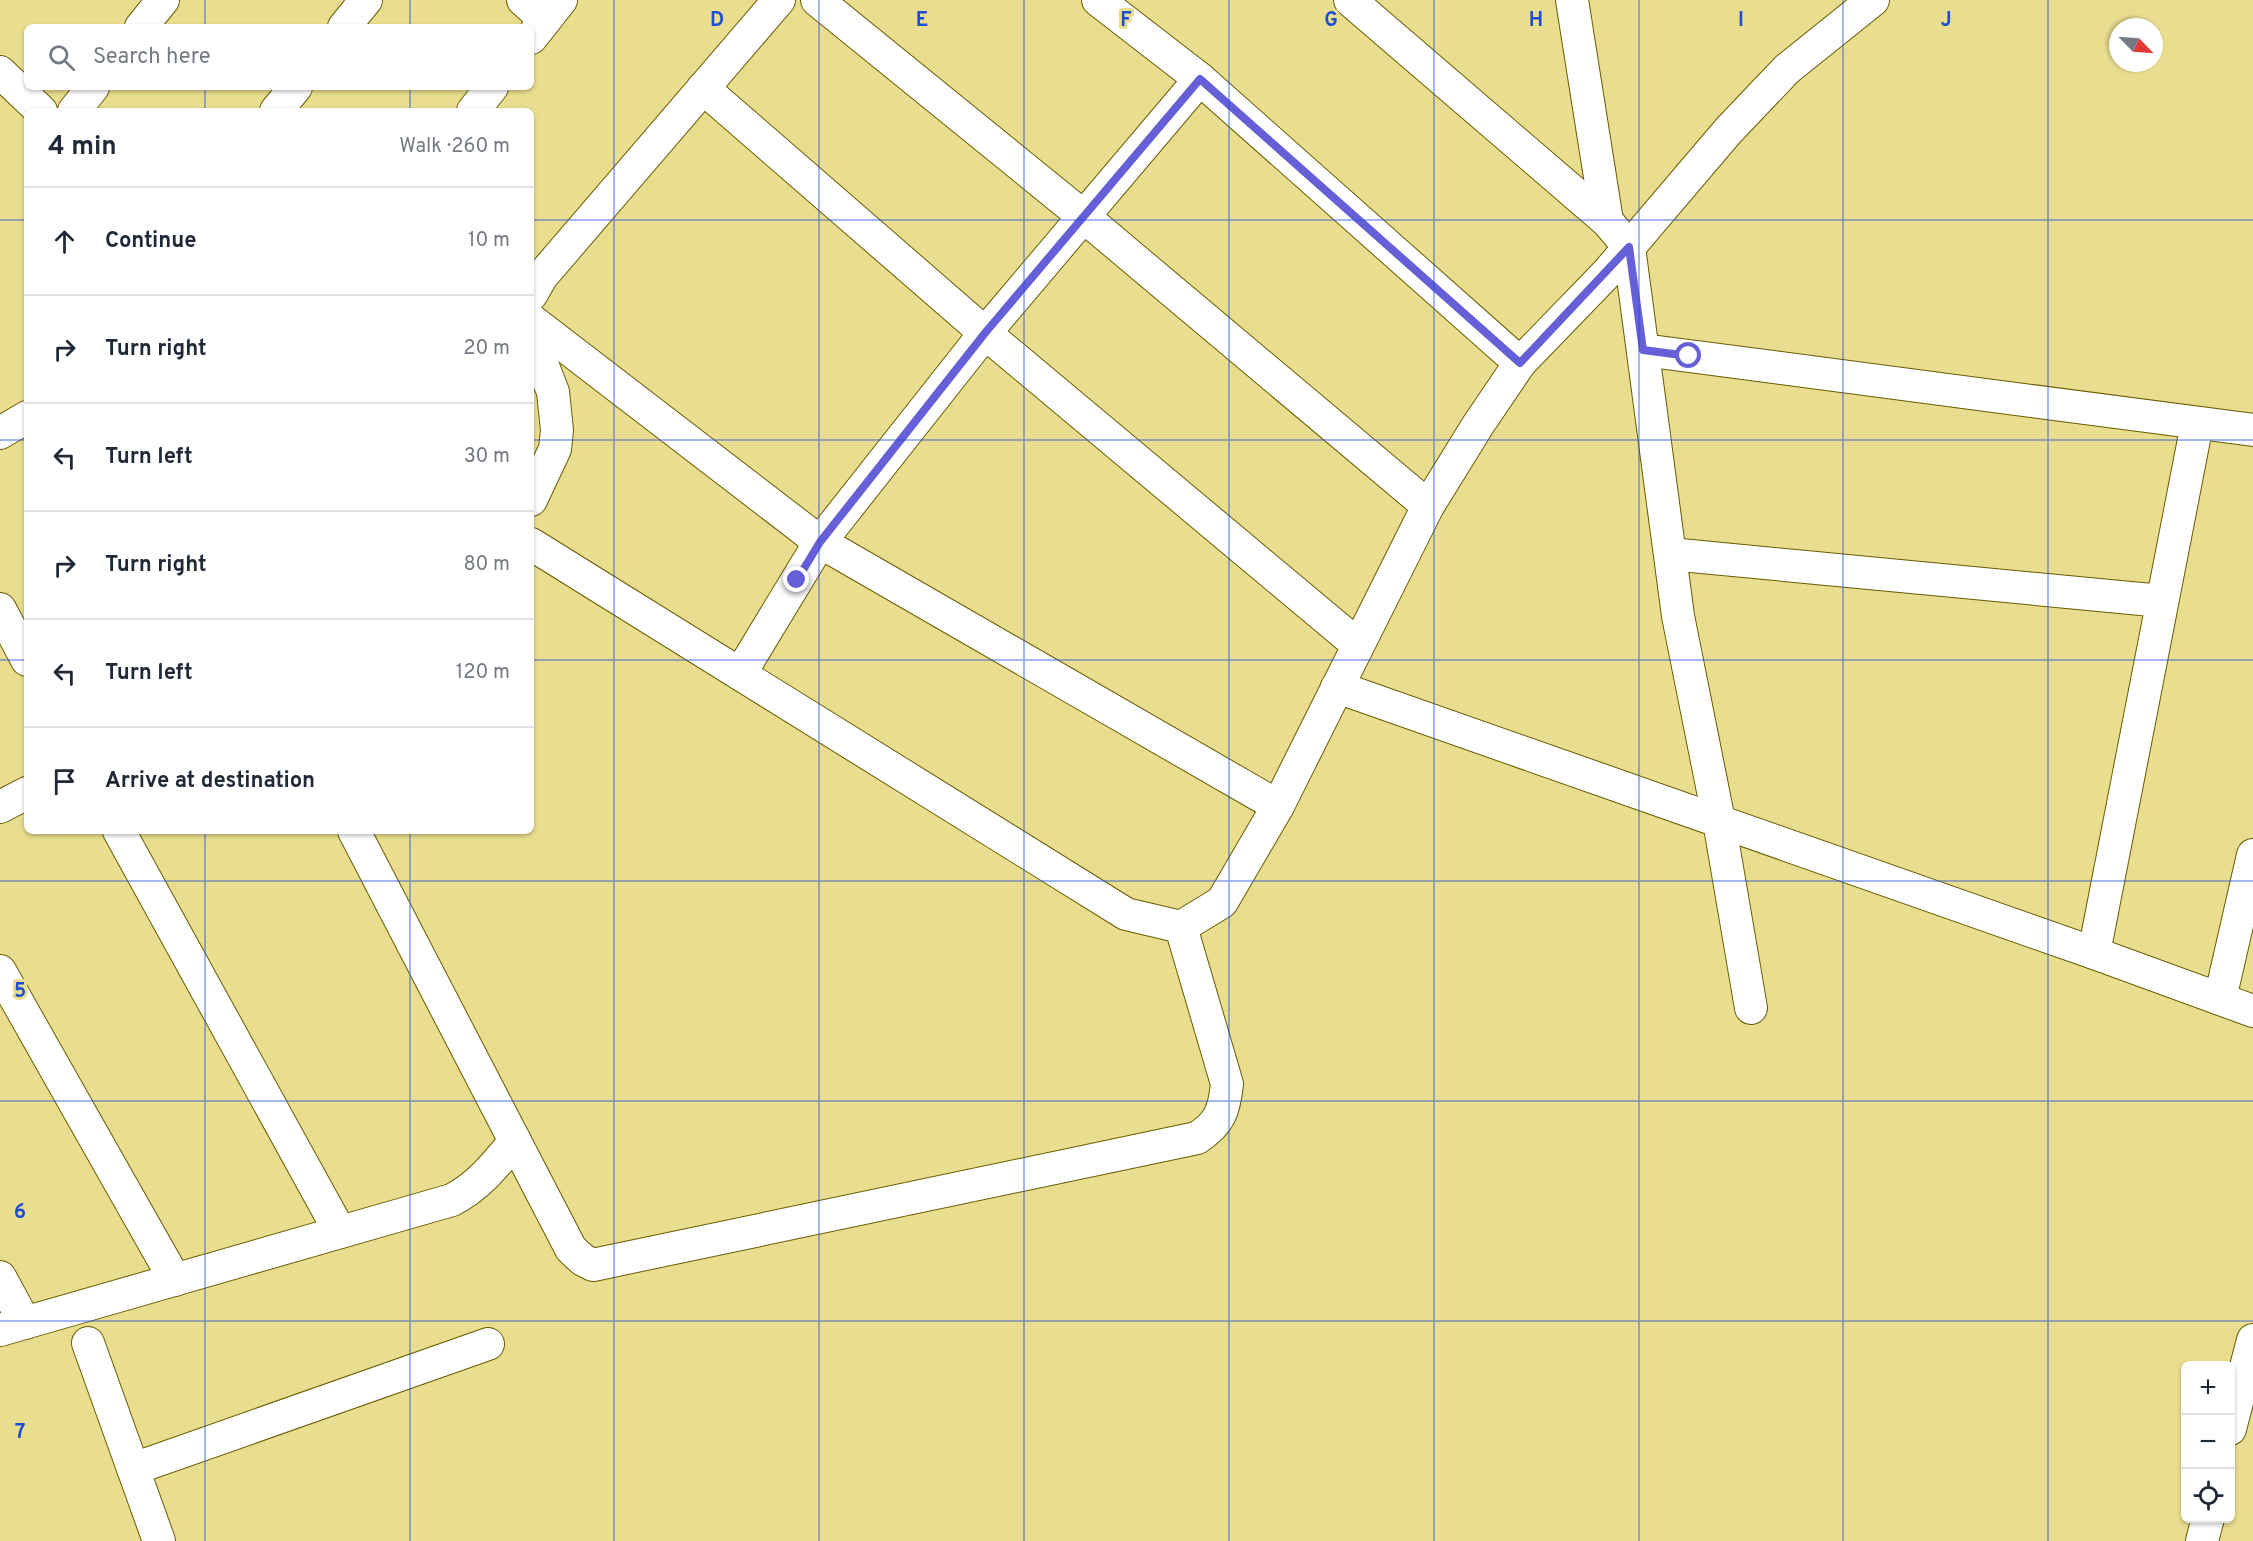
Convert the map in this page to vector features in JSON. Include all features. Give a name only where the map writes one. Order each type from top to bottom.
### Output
[{"type":"street","points":[[143,24],[163,0]]},
{"type":"street","points":[[346,24],[366,0]]},
{"type":"street","points":[[534,290],[542,276],[779,0]]},
{"type":"street","points":[[817,0],[1083,216],[1428,506]]},
{"type":"street","points":[[1098,0],[1200,79],[1520,363]]},
{"type":"street","points":[[1350,0],[1606,221],[1629,247],[1678,616],[1719,821],[1750,1008]]},
{"type":"street","points":[[1572,0],[1606,221]]},
{"type":"street","points":[[534,546],[1126,914],[1181,927],[1222,902],[1278,806],[1428,506],[1520,363],[1629,247],[1728,130],[1787,69],[1873,0]]},
{"type":"street","points":[[0,72],[38,108]]},
{"type":"street","points":[[740,674],[820,542],[985,333],[1200,79]]},
{"type":"street","points":[[703,88],[985,333],[1358,645]]},
{"type":"street","points":[[76,108],[91,90]]},
{"type":"street","points":[[278,108],[294,90]]},
{"type":"street","points":[[475,108],[490,90]]},
{"type":"street","points":[[534,323],[820,542],[1278,806]]},
{"type":"street","points":[[534,343],[553,392],[557,430],[555,449],[534,494]]},
{"type":"street","points":[[1643,350],[2253,430]]},
{"type":"street","points":[[0,432],[24,419]]},
{"type":"street","points":[[2094,953],[2197,424]]},
{"type":"street","points":[[1670,554],[2162,601]]},
{"type":"street","points":[[0,609],[24,654]]},
{"type":"street","points":[[1338,687],[2253,1011]]},
{"type":"street","points":[[0,807],[24,795]]},
{"type":"street","points":[[121,834],[340,1232]]},
{"type":"street","points":[[356,834],[571,1249],[592,1265],[1197,1138],[1213,1128],[1224,1107],[1227,1084],[1181,927]]},
{"type":"street","points":[[2220,999],[2253,855]]},
{"type":"street","points":[[0,970],[175,1280]]},
{"type":"street","points":[[0,1277],[12,1327],[452,1200],[467,1192],[486,1176],[515,1141]]},
{"type":"street","points":[[2234,1415],[2253,1340]]},
{"type":"street","points":[[88,1343],[159,1541]]},
{"type":"street","points":[[133,1469],[488,1344]]},
{"type":"street","points":[[2202,1541],[2207,1523]]},
{"type":"route","points":[[797,580],[820,542],[985,333],[1200,79],[1520,363],[1608,272],[1629,247],[1643,350],[1689,356]]}]
